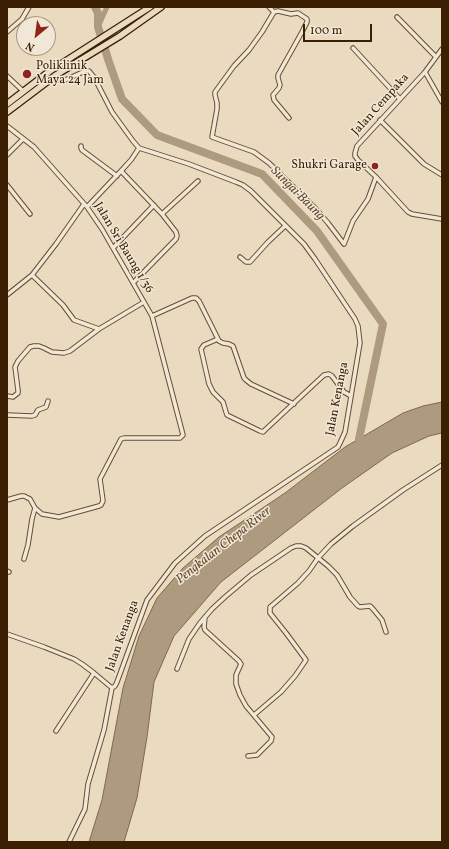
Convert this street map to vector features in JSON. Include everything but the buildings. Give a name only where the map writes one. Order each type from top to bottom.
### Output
[{"type":"main road","points":[[7,104],[50,70],[150,7]]},
{"type":"main road","points":[[7,112],[56,75],[120,36],[161,7]]},
{"type":"street","points":[[7,32],[22,19],[29,7]]},
{"type":"street","points":[[269,7],[274,12]]},
{"type":"street","points":[[298,13],[299,7]]},
{"type":"street","points":[[274,12],[278,11],[291,14],[298,13],[307,19],[299,38],[278,75],[280,85],[272,97],[289,118]]},
{"type":"street","points":[[274,12],[249,50],[234,66],[215,92],[217,103],[212,137],[254,152],[269,163],[316,209],[344,244],[353,221],[368,199],[376,177],[408,212],[442,219]]},
{"type":"street","points":[[397,17],[436,57]]},
{"type":"street","points":[[353,48],[400,99]]},
{"type":"street","name":"Jalan Cempaka","points":[[376,177],[355,156],[357,146],[425,72],[442,49]]},
{"type":"street","points":[[7,295],[32,275],[85,205],[117,176],[139,148],[112,112],[92,72],[88,70],[63,81],[58,80],[56,75]]},
{"type":"street","points":[[425,72],[442,102]]},
{"type":"street","points":[[7,76],[23,91]]},
{"type":"street","points":[[380,120],[424,164],[442,175]]},
{"type":"street","name":"Jalan Sri Baung 1/36","points":[[7,126],[34,148],[85,205],[102,229],[152,316],[182,435],[180,438],[121,439],[100,479],[103,499],[101,505],[60,517],[43,514],[35,508]]},
{"type":"street","points":[[7,154],[23,139]]},
{"type":"street","points":[[81,146],[81,149],[117,176]]},
{"type":"street","name":"Jalan Kenanga","points":[[69,842],[85,809],[88,784],[104,730],[112,688],[117,682],[147,600],[175,563],[205,536],[338,447],[345,432],[360,343],[358,326],[355,319],[315,259],[304,244],[251,191],[243,185],[189,164],[139,148]]},
{"type":"street","points":[[121,171],[162,214],[176,232],[177,237],[133,283]]},
{"type":"street","points":[[162,214],[198,181]]},
{"type":"street","points":[[7,185],[30,214]]},
{"type":"street","points":[[113,248],[154,205]]},
{"type":"street","points":[[240,257],[246,262],[250,262],[285,226]]},
{"type":"street","points":[[32,275],[63,305],[74,320],[98,329]]},
{"type":"street","points":[[152,316],[192,298],[196,298],[199,301],[218,339],[221,342],[233,346],[244,378],[251,384],[294,404]]},
{"type":"street","points":[[7,396],[13,397],[18,393],[16,367],[18,361],[30,347],[39,346],[52,352],[64,353],[70,351],[98,329],[144,302]]},
{"type":"street","points":[[218,339],[202,346],[201,351],[209,384],[223,402],[227,415],[263,432],[326,374],[332,376],[344,392],[351,396]]},
{"type":"street","points":[[7,415],[35,415],[38,410],[46,407],[48,401]]},
{"type":"street","points":[[254,715],[281,692],[296,676],[306,660],[270,613],[270,607],[309,571],[318,558],[331,544],[353,526],[403,490],[442,465]]},
{"type":"street","points":[[7,500],[23,496],[30,499],[35,508],[24,559]]},
{"type":"street","points":[[177,669],[189,639],[206,616],[225,597],[251,576],[296,546],[301,546],[328,566],[358,606],[370,606],[382,620],[386,632]]},
{"type":"street","points":[[206,616],[204,627],[205,630],[241,664],[236,675],[236,684],[240,695],[246,706],[272,739],[267,747],[257,755],[248,756]]},
{"type":"street","points":[[7,634],[74,659],[112,688]]},
{"type":"street","points":[[56,731],[94,673]]},
{"type":"water","name":"Pengkalan Chepa River","points":[[442,402],[442,433],[429,436],[392,453],[342,488],[221,582],[174,636],[154,682],[137,798],[124,842],[89,842],[102,800],[123,688],[139,636],[157,598],[183,568],[219,537],[285,493],[345,447],[403,413],[423,406]]},
{"type":"waterway","name":"Sungai Baung","points":[[95,7],[98,13],[98,27],[122,99],[157,135],[262,174],[317,231],[383,324],[359,439]]},
{"type":"waterway","points":[[98,27],[107,7]]},
{"type":"place","name":"Poliklinik Maya 24 Jam","points":[[27,74]]},
{"type":"place","name":"Shukri Garage","points":[[375,166]]}]
